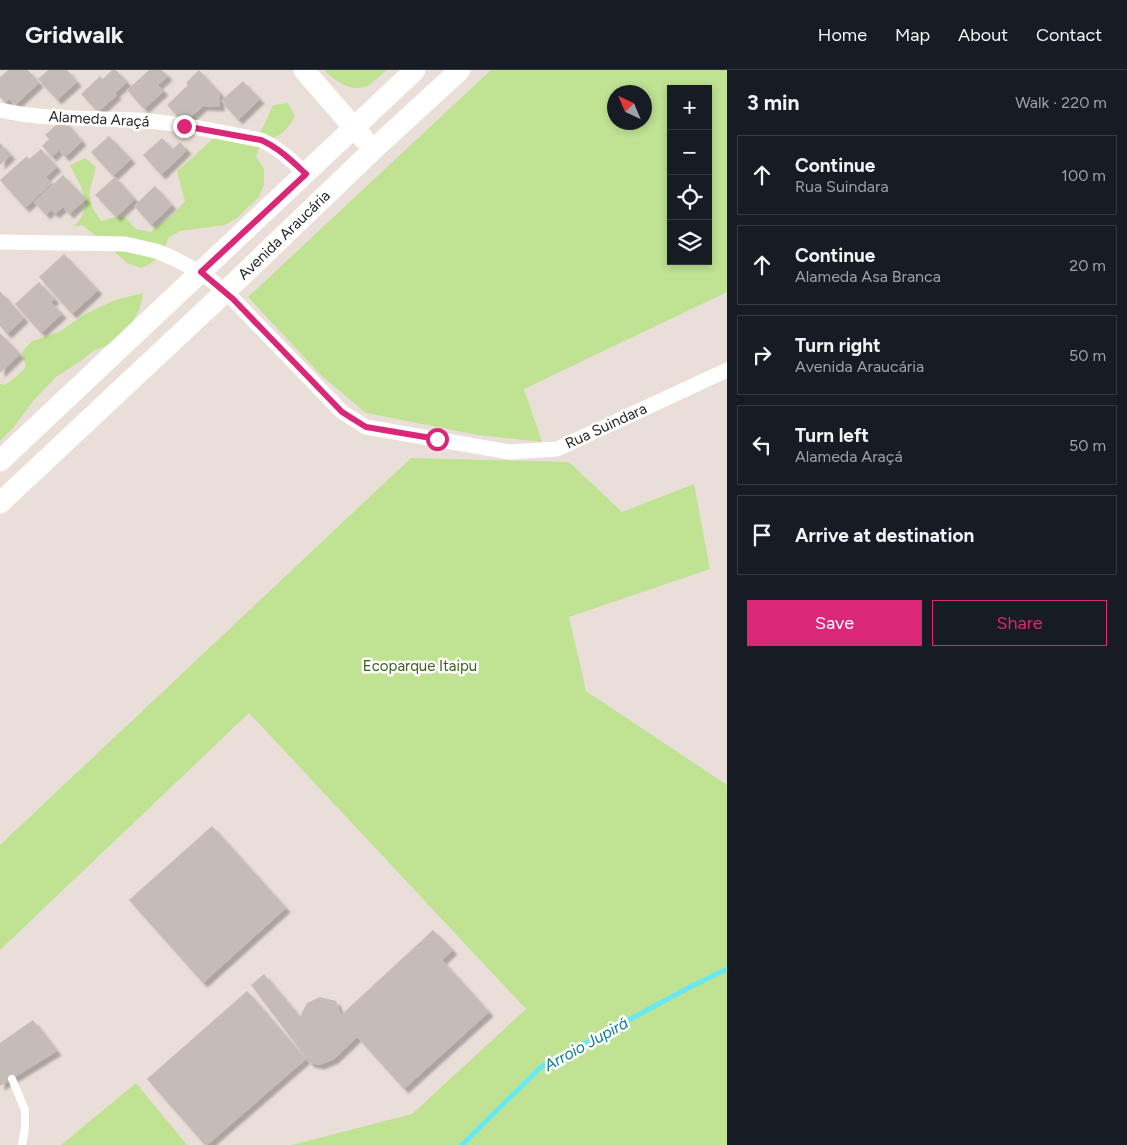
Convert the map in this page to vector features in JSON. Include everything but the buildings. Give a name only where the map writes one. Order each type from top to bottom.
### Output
[{"type":"street","points":[[304,70],[353,128],[374,149]]},
{"type":"street","name":"Avenida Araucária","points":[[0,461],[415,70]]},
{"type":"street","name":"Avenida Araucária","points":[[0,503],[229,295],[374,149],[460,70]]},
{"type":"street","name":"Alameda Araçá","points":[[0,110],[40,116],[157,122],[261,140],[284,154],[306,174]]},
{"type":"street","name":"Rua Suindara","points":[[0,242],[125,244],[156,251],[201,272],[229,295],[342,412],[366,427],[510,452],[557,449],[727,370]]},
{"type":"lane","points":[[12,1079],[25,1110],[25,1128],[22,1145]]},
{"type":"green space","points":[[324,70],[387,70],[367,86],[355,88],[338,82]]},
{"type":"green space","points":[[491,70],[727,70],[727,292],[524,389],[542,442],[478,435],[366,413],[322,376],[248,297]]},
{"type":"green space","points":[[288,103],[295,116],[285,131],[261,142],[256,157],[264,169],[264,184],[259,197],[237,218],[225,225],[180,231],[168,238],[160,257],[142,268],[127,263],[82,225],[74,227],[83,214],[85,201],[82,189],[70,165],[85,158],[96,167],[89,194],[93,209],[101,221],[125,217],[136,229],[151,232],[175,213],[185,201],[177,171],[210,141],[219,136],[259,134],[273,105]]},
{"type":"green space","points":[[143,293],[140,308],[133,321],[110,344],[93,351],[56,377],[0,441],[0,384],[5,385],[26,367],[22,352],[32,341],[59,332],[85,314],[115,300]]},
{"type":"green space","name":"Ecoparque Itaipu","points":[[411,458],[569,462],[622,512],[694,484],[710,569],[569,617],[586,691],[727,785],[727,1145],[292,1145],[412,1114],[526,1009],[249,713],[0,950],[0,845]]},
{"type":"green space","points":[[136,1083],[187,1145],[61,1145]]},
{"type":"waterway","name":"Arroio Jupirá","points":[[462,1145],[541,1067],[727,969]]},
{"type":"route","points":[[184,126],[261,140],[284,154],[306,174],[201,272],[233,299],[342,412],[366,427],[437,439]]}]
